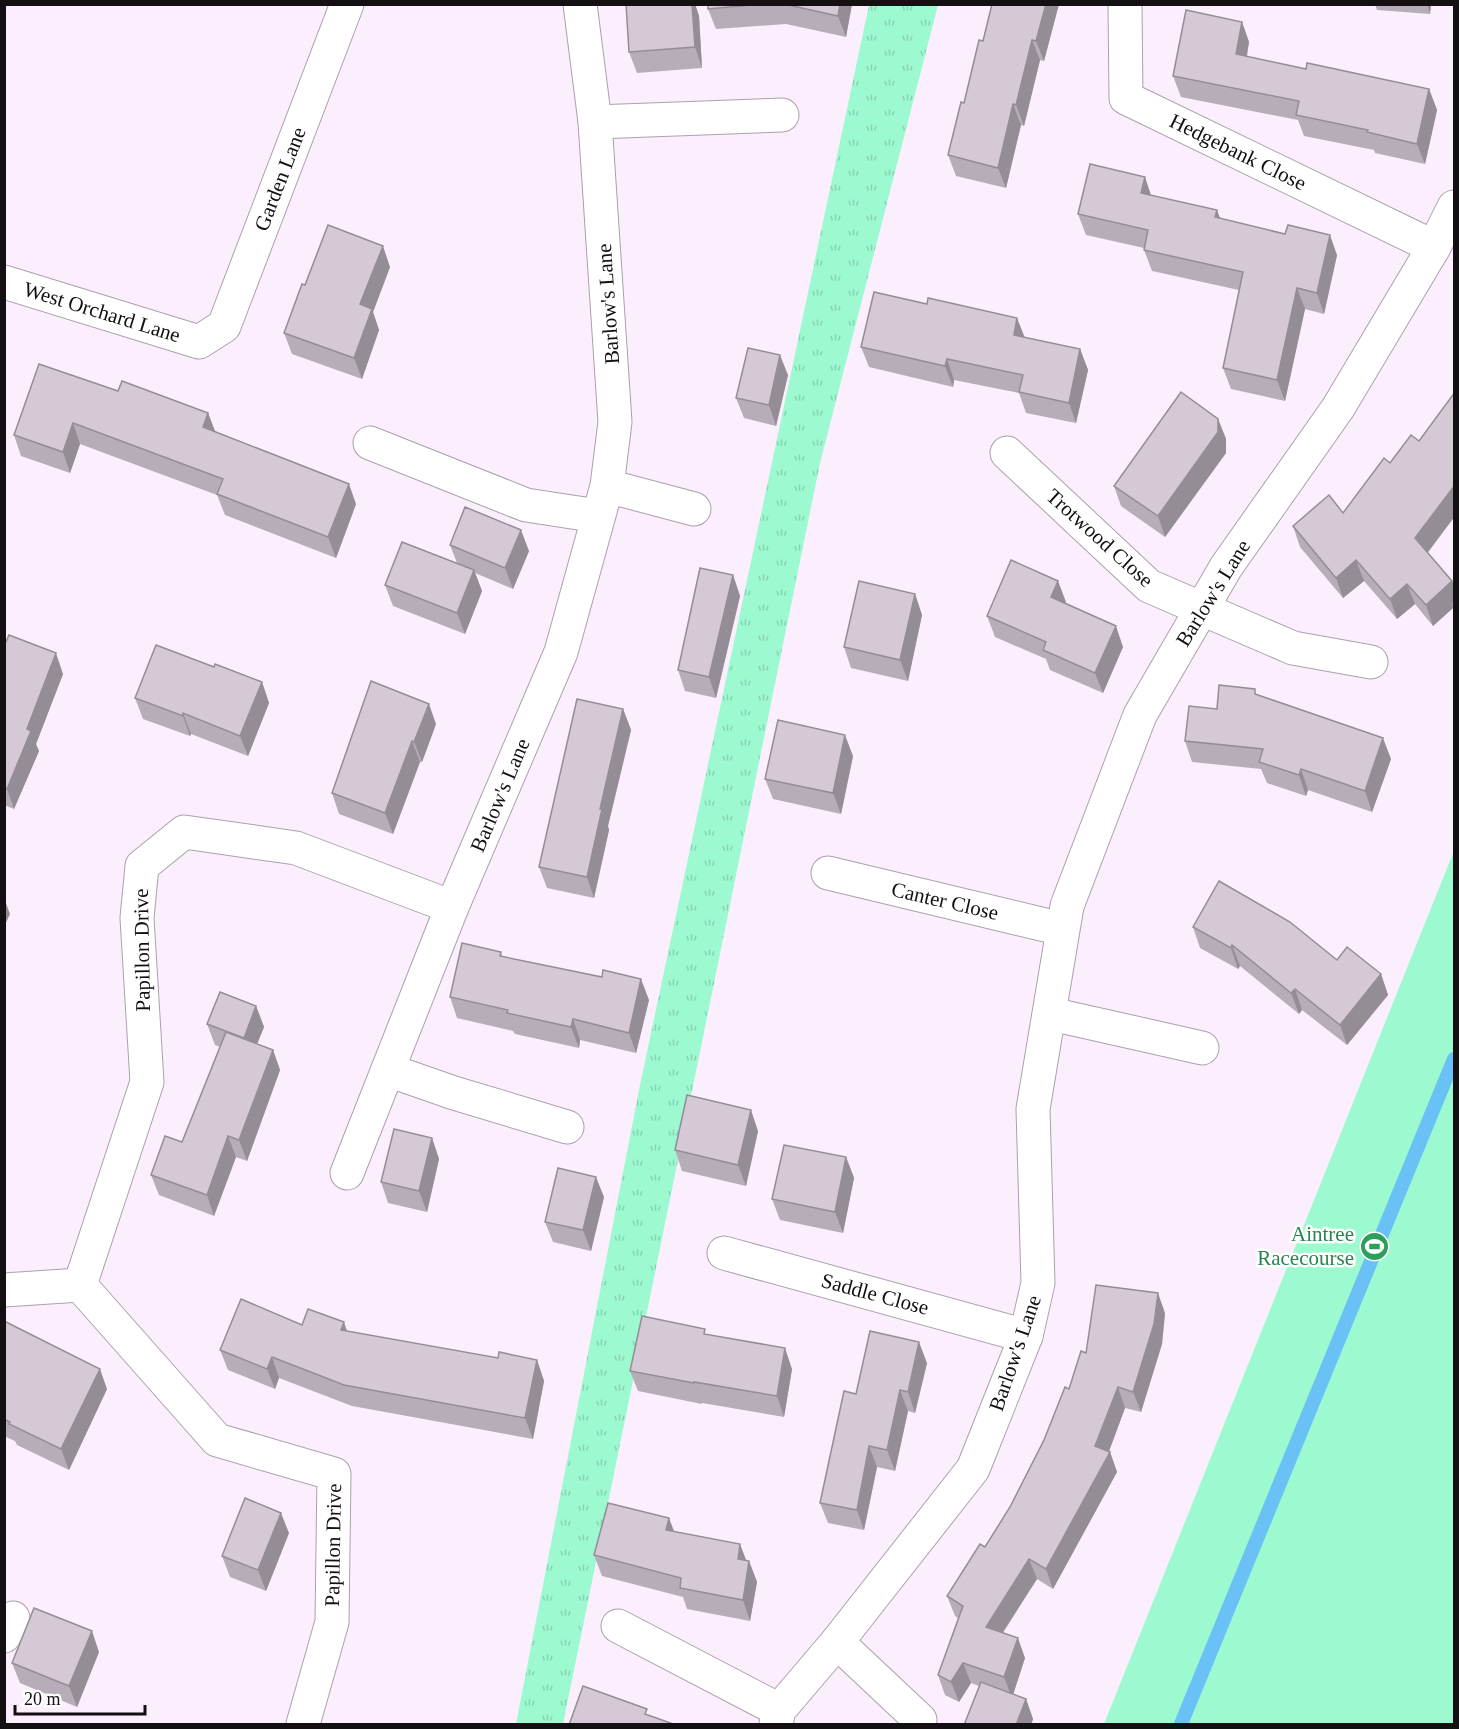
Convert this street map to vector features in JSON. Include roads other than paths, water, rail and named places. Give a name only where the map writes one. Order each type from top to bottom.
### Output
[{"type":"street","name":"Garden Lane","points":[[199,342],[224,326],[347,4]]},
{"type":"street","name":"Barlow's Lane","points":[[347,1173],[452,907],[561,652],[602,501],[615,422],[595,122],[580,4]]},
{"type":"street","name":"Hedgebank Close","points":[[1125,4],[1126,98],[1434,247]]},
{"type":"street","points":[[595,122],[782,116]]},
{"type":"street","name":"Barlow's Lane","points":[[618,1626],[778,1717],[973,1469],[1026,1335],[1038,1283],[1033,1109],[1051,1014],[1067,906],[1140,715],[1226,567],[1338,408],[1434,247],[1455,207]]},
{"type":"street","name":"West Orchard Lane","points":[[4,282],[199,342]]},
{"type":"street","points":[[370,443],[526,505],[602,501],[694,509]]},
{"type":"street","name":"Trotwood Close","points":[[1007,453],[1149,586],[1293,648],[1371,662]]},
{"type":"street","name":"Papillon Drive","points":[[303,1725],[332,1622],[334,1474],[217,1440],[80,1285],[147,1082],[137,918],[142,866],[184,832],[296,848],[452,907]]},
{"type":"street","name":"Canter Close","points":[[828,873],[1062,929]]},
{"type":"street","points":[[1051,1014],[1202,1048]]},
{"type":"street","points":[[388,1070],[454,1093],[567,1127]]},
{"type":"street","name":"Saddle Close","points":[[724,1253],[1026,1335]]},
{"type":"street","points":[[4,1290],[80,1285]]},
{"type":"street","points":[[837,1642],[920,1720]]},
{"type":"waterway","points":[[1181,1724],[1454,1059]]},
{"type":"place","name":"Aintree Racecourse","points":[[1375,1246]]}]
